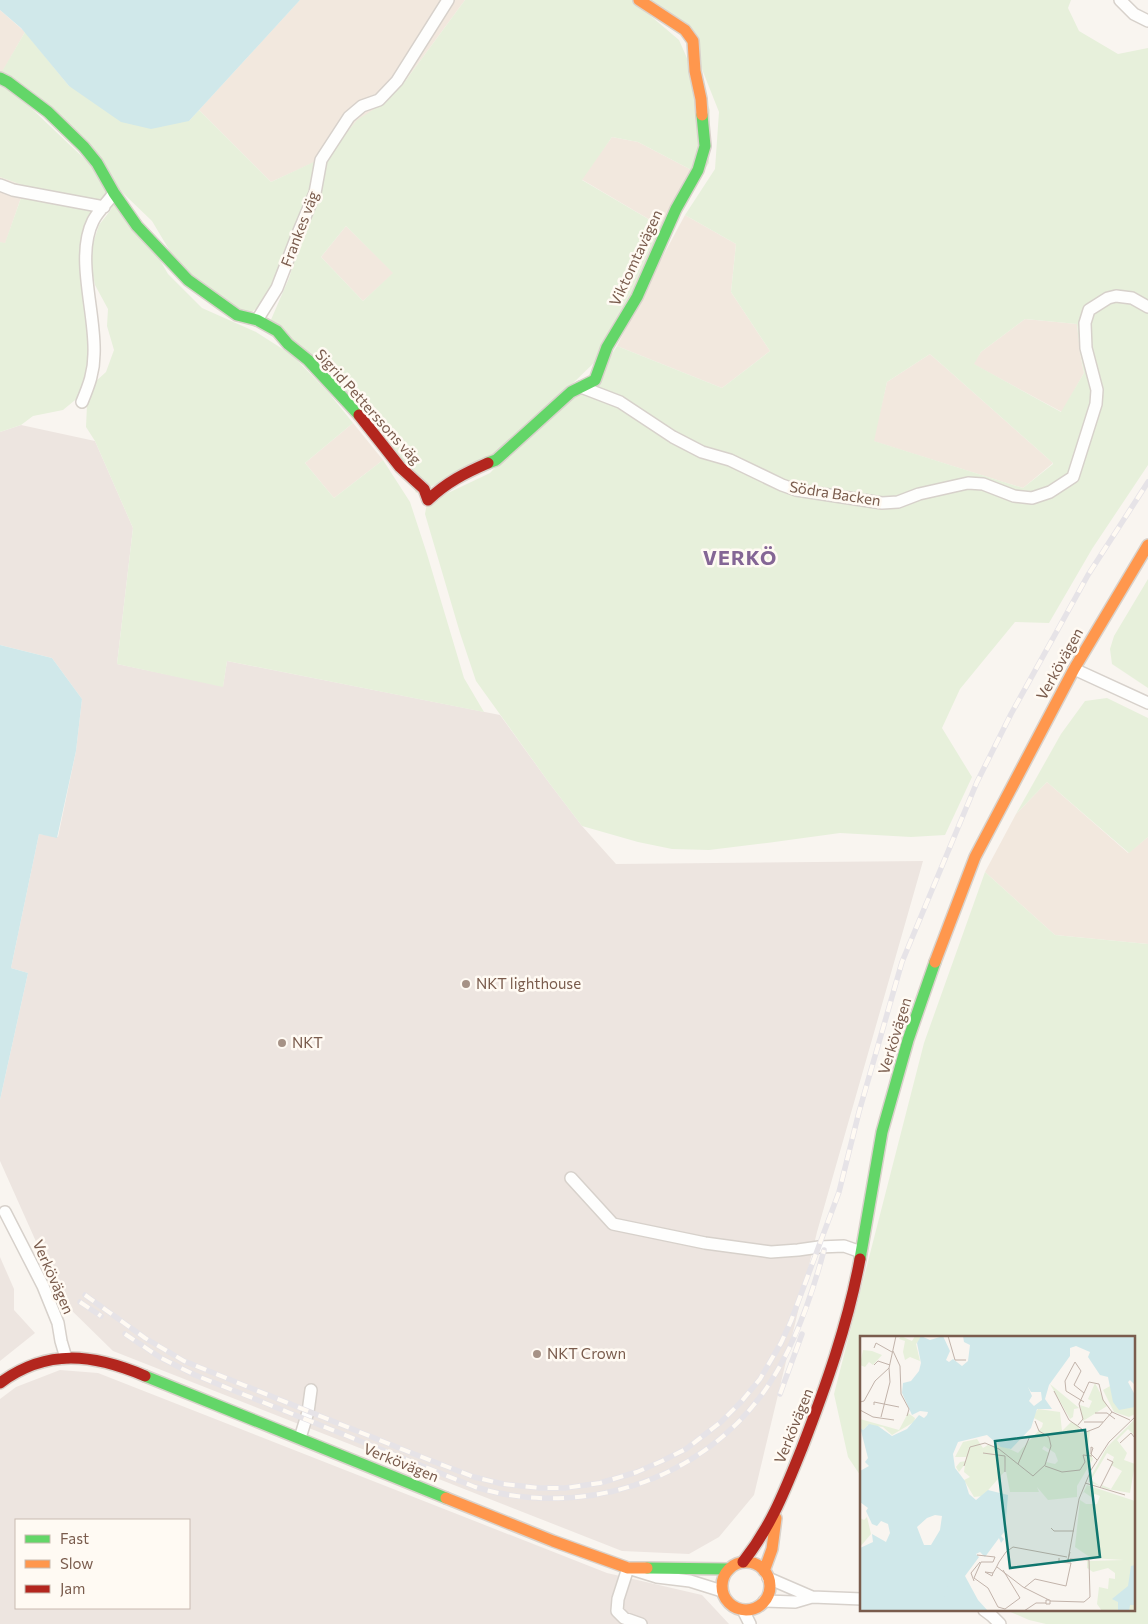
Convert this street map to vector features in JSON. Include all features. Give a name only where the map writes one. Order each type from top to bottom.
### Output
[{"type":"street","name":"Frankes väg","points":[[257,320],[277,288],[316,193],[321,160],[350,118],[362,106],[379,100],[397,81],[448,0]]},
{"type":"street","name":"Viktomtavägen","points":[[428,500],[441,488],[461,475],[496,460],[571,392],[595,380],[607,347],[637,297],[676,209],[698,170],[704,146],[701,99],[695,71],[693,41],[685,30],[639,0]]},
{"type":"street","points":[[1120,0],[1134,14],[1148,21]]},
{"type":"street","name":"Sigrid Petterssons väg","points":[[0,78],[48,112],[84,147],[97,163],[114,194],[136,226],[188,280],[236,315],[257,320],[277,331],[288,344],[308,360],[355,410],[400,467],[424,489],[428,500]]},
{"type":"street","points":[[0,185],[14,190],[104,207]]},
{"type":"street","points":[[82,402],[91,381],[94,353],[86,267],[86,239],[93,220],[114,194]]},
{"type":"street","name":"Södra Backen","points":[[581,387],[620,402],[673,437],[702,452],[730,460],[796,490],[882,503],[898,502],[919,494],[968,483],[983,484],[1014,496],[1032,498],[1050,492],[1074,476],[1096,404],[1097,390],[1086,348],[1085,323],[1089,310],[1108,298],[1116,296],[1132,298],[1148,307]]},
{"type":"street","name":"Verkövägen","points":[[0,1383],[35,1363],[66,1358],[85,1358],[106,1362],[159,1381],[553,1541],[628,1568],[729,1569],[743,1562],[757,1544],[778,1509],[833,1365],[855,1285],[882,1132],[908,1040],[939,950],[975,857],[1074,669],[1148,545]]},
{"type":"street","points":[[1074,669],[1148,703]]},
{"type":"street","points":[[571,1178],[613,1224],[704,1244],[770,1252],[819,1246],[844,1246],[861,1252]]},
{"type":"street","name":"Verkövägen","points":[[5,1212],[43,1286],[58,1322],[66,1358]]},
{"type":"street","points":[[300,1438],[308,1412],[311,1390]]},
{"type":"street","points":[[729,1569],[723,1579],[722,1591],[730,1604],[743,1610],[755,1608],[764,1601],[769,1590],[766,1575],[778,1509]]},
{"type":"street","points":[[743,1562],[755,1564],[766,1575],[812,1597]]},
{"type":"street","points":[[641,1624],[624,1618],[617,1611],[618,1599],[628,1568],[657,1577],[690,1581],[722,1591]]},
{"type":"street","points":[[764,1601],[795,1602],[812,1597],[860,1599]]},
{"type":"street","points":[[743,1610],[750,1624]]},
{"type":"street","points":[[987,1612],[1000,1624]]},
{"type":"shaded area","points":[[300,0],[465,0],[403,84],[328,156],[271,182],[199,110]]},
{"type":"shaded area","points":[[0,10],[25,32],[0,76]]},
{"type":"shaded area","points":[[612,137],[638,142],[701,175],[667,230],[581,179]]},
{"type":"shaded area","points":[[0,177],[25,186],[5,244],[0,242]]},
{"type":"shaded area","points":[[685,215],[736,244],[731,292],[770,351],[722,388],[617,346]]},
{"type":"shaded area","points":[[346,226],[394,273],[363,301],[321,257]]},
{"type":"shaded area","points":[[1025,319],[1077,324],[1084,373],[1062,412],[973,364],[981,352]]},
{"type":"shaded area","points":[[930,354],[1053,463],[1023,488],[873,441],[887,382]]},
{"type":"shaded area","points":[[353,423],[383,460],[334,498],[305,463]]},
{"type":"shaded area","points":[[21,425],[95,441],[133,528],[117,664],[223,686],[227,661],[500,715],[582,826],[616,864],[923,861],[817,1232],[754,1495],[719,1537],[689,1554],[622,1551],[113,1351],[63,1302],[0,1161],[0,1100],[28,973],[11,968],[39,834],[58,837],[76,751],[82,699],[52,658],[0,645],[0,432]]},
{"type":"shaded area","points":[[1047,782],[1128,853],[1148,837],[1148,944],[1055,935],[985,872],[1016,814]]},
{"type":"shaded area","points":[[0,1257],[14,1289],[14,1310],[35,1333],[0,1361]]},
{"type":"shaded area","points":[[60,1370],[98,1373],[607,1573],[702,1595],[729,1624],[0,1624],[0,1399],[16,1387]]},
{"type":"green space","points":[[465,0],[632,0],[679,40],[710,110],[709,163],[701,175],[638,142],[612,137],[582,180],[667,230],[599,358],[506,448],[453,477],[416,493],[408,475],[270,322],[289,278],[301,241],[320,198],[328,156],[357,120],[382,104],[403,84]],"holes":[[[346,226],[393,273],[363,301],[321,257]]]},
{"type":"green space","points":[[648,0],[1071,0],[1068,8],[1079,31],[1118,54],[1148,48],[1148,465],[1092,549],[1049,623],[1015,622],[960,689],[942,728],[972,777],[945,835],[911,837],[840,833],[709,850],[672,849],[638,842],[582,826],[476,681],[460,633],[425,514],[427,503],[490,473],[537,423],[605,365],[617,346],[722,388],[770,351],[731,292],[736,244],[685,215],[715,169],[719,112],[692,44]],"holes":[[[1025,319],[1077,324],[1084,373],[1061,412],[974,364],[981,352]],[[930,354],[1053,463],[1053,464],[1023,488],[874,441],[887,382]]]},
{"type":"green space","points":[[25,32],[69,86],[189,121],[199,110],[271,182],[318,160],[312,192],[274,283],[257,308],[248,315],[183,273],[152,221],[0,75]]},
{"type":"green space","points":[[0,83],[11,89],[91,165],[110,192],[102,202],[25,186],[0,177]]},
{"type":"green space","points":[[22,195],[97,210],[91,219],[91,353],[86,380],[80,396],[63,410],[33,416],[21,425],[0,432],[0,242],[5,243]]},
{"type":"green space","points":[[114,202],[144,232],[168,274],[202,308],[256,332],[292,355],[328,392],[353,423],[305,463],[334,498],[383,460],[410,502],[464,678],[484,712],[227,661],[223,687],[117,664],[133,528],[95,441],[86,427],[87,405],[95,382],[106,372],[114,350],[107,326],[108,309],[95,285],[91,266],[93,243],[99,225],[110,211]]},
{"type":"green space","points":[[1148,579],[1148,688],[1112,664],[1110,649],[1114,636]]},
{"type":"green space","points":[[1107,698],[1148,718],[1148,837],[1129,853],[1047,782],[1016,814],[1061,734],[1085,701]]},
{"type":"green space","points":[[985,872],[1055,935],[1148,944],[1148,1624],[1046,1624],[1029,1620],[1011,1612],[1136,1612],[1136,1336],[860,1336],[860,1475],[848,1457],[834,1394],[924,1043]]},
{"type":"water","points":[[0,0],[300,0],[189,121],[151,129],[121,122],[69,86],[21,28],[0,10]]},
{"type":"water","points":[[0,645],[52,658],[82,699],[76,751],[57,838],[39,834],[11,968],[28,973],[0,1100]]},
{"type":"railway","points":[[85,1295],[145,1338],[184,1361],[474,1477],[503,1484],[540,1488],[565,1488],[600,1483],[637,1472],[686,1449],[721,1422],[741,1402],[760,1379],[781,1343],[839,1192],[859,1112],[902,962],[977,782],[1011,714],[1088,575],[1148,482]]},
{"type":"railway","points":[[125,1334],[161,1358],[195,1375],[475,1487],[515,1496],[555,1498],[595,1495],[634,1485],[671,1470],[706,1450],[737,1424],[763,1393],[783,1360],[807,1306],[824,1250]]},
{"type":"railway","points":[[80,1302],[101,1316]]},
{"type":"railway","points":[[780,1394],[802,1334]]},
{"type":"traffic: fast","points":[[0,78],[48,112],[84,147],[97,163],[114,193],[137,226],[188,280],[237,315],[257,320],[277,331],[288,344],[308,360],[359,415]]},
{"type":"traffic: fast","points":[[488,463],[496,460],[571,392],[595,380],[607,347],[637,297],[676,209],[698,170],[705,146],[702,115]]},
{"type":"traffic: fast","points":[[860,1259],[882,1132],[908,1040],[935,962]]},
{"type":"traffic: fast","points":[[145,1376],[446,1498]]},
{"type":"traffic: fast","points":[[647,1568],[729,1569]]},
{"type":"traffic: slow","points":[[639,0],[685,30],[693,41],[695,71],[701,99],[702,115]]},
{"type":"traffic: slow","points":[[935,962],[975,857],[1074,669],[1148,545]]},
{"type":"traffic: slow","points":[[446,1498],[553,1541],[628,1568],[647,1568]]},
{"type":"traffic: slow","points":[[764,1571],[772,1549],[776,1518]]},
{"type":"traffic: slow","points":[[746,1562],[755,1564],[763,1569],[768,1577],[770,1586],[768,1595],[763,1603],[755,1608],[746,1610],[737,1608],[729,1603],[724,1595],[722,1586],[724,1577],[729,1569],[737,1564],[746,1562]]},
{"type":"traffic: jam","points":[[359,415],[400,467],[424,489],[428,500],[457,478],[488,463]]},
{"type":"traffic: jam","points":[[743,1562],[770,1521],[784,1493],[802,1448],[836,1355],[860,1259]]},
{"type":"traffic: jam","points":[[0,1383],[35,1364],[71,1358],[107,1363],[145,1376]]},
{"type":"place","name":"NKT lighthouse","points":[[466,984]]},
{"type":"place","name":"NKT","points":[[282,1043]]},
{"type":"place","name":"NKT Crown","points":[[537,1354]]},
{"type":"district","name":"VERKÖ","points":[[740,558]]}]
